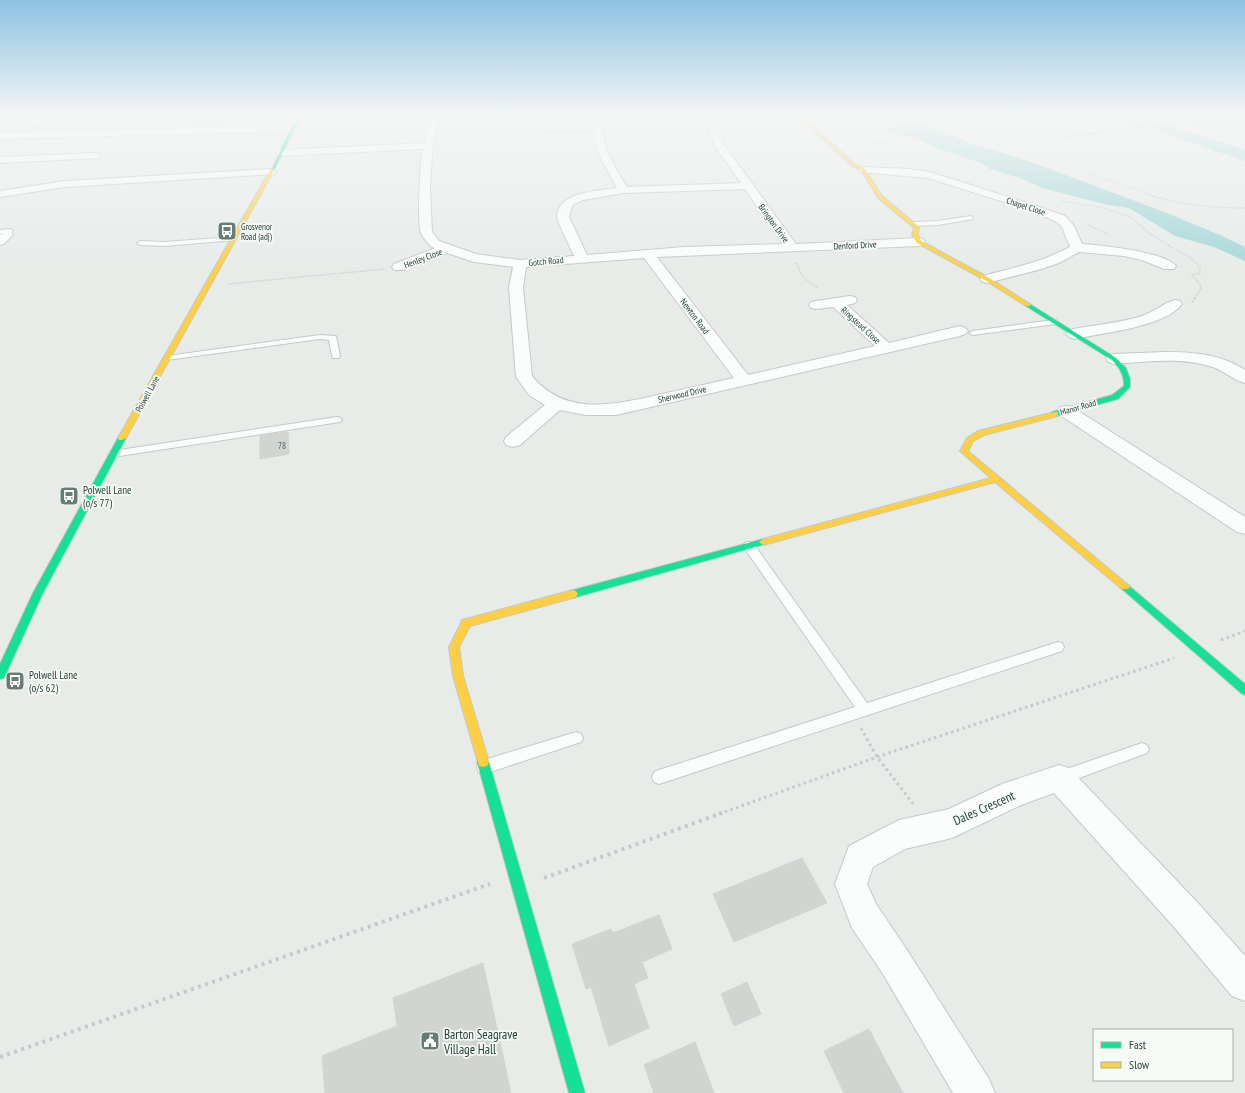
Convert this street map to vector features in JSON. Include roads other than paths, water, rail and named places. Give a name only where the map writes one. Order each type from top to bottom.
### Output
[{"type":"street","name":"Polwell Lane","points":[[0,675],[38,593],[113,454],[274,167]]},
{"type":"street","name":"Gotch Road","points":[[427,167],[425,190],[426,232],[435,244],[474,258],[520,264],[647,253],[792,248]]},
{"type":"street","points":[[610,167],[624,190]]},
{"type":"street","name":"Brington Drive","points":[[735,167],[792,248]]},
{"type":"street","points":[[858,167],[864,170],[871,185],[881,198],[917,228],[915,235],[919,242]]},
{"type":"street","name":"Chapel Close","points":[[864,170],[909,172],[930,176],[1017,204],[1036,208],[1061,219],[1068,226],[1076,248]]},
{"type":"street","points":[[0,194],[65,184],[271,172]]},
{"type":"street","points":[[65,184],[75,174]]},
{"type":"street","points":[[582,258],[563,217],[565,209],[570,202],[580,197],[624,190],[748,186]]},
{"type":"street","name":"Denford Drive","points":[[792,248],[919,242]]},
{"type":"street","name":"Manor Road","points":[[919,242],[986,279],[1114,359],[1122,366],[1128,379],[1127,387],[1115,397],[981,434],[970,440],[964,451],[1245,690]]},
{"type":"street","name":"Henley Close","points":[[399,267],[448,248]]},
{"type":"street","points":[[986,279],[1034,269],[1057,260],[1076,248],[1094,248],[1144,256],[1168,266]]},
{"type":"street","name":"Newton Road","points":[[647,253],[744,380]]},
{"type":"street","name":"Sherwood Drive","points":[[520,264],[516,288],[524,377],[535,391],[556,404],[586,410],[616,410],[886,348],[967,332]]},
{"type":"street","name":"Ringstead Close","points":[[816,305],[844,301],[886,348]]},
{"type":"street","points":[[1074,334],[1142,321],[1159,315],[1174,304]]},
{"type":"street","points":[[1114,359],[1189,357],[1219,364],[1237,371],[1245,378]]},
{"type":"street","points":[[513,441],[556,404]]},
{"type":"street","points":[[1066,411],[1245,527]]},
{"type":"street","points":[[577,1093],[458,676],[454,648],[466,623],[996,479]]},
{"type":"street","points":[[1059,778],[1186,915],[1245,983]]},
{"type":"street","name":"Dales Crescent","points":[[975,1093],[895,962],[864,916],[851,884],[860,857],[899,835],[952,823],[1012,794],[1059,778]]},
{"type":"lane","points":[[912,224],[938,223],[971,218]]},
{"type":"lane","points":[[140,243],[164,244],[233,239]]},
{"type":"lane","points":[[967,332],[1053,322]]},
{"type":"lane","points":[[168,358],[320,337],[333,338],[336,356]]},
{"type":"lane","points":[[113,454],[337,420]]},
{"type":"lane","points":[[749,546],[858,712]]},
{"type":"lane","points":[[659,777],[1058,647]]},
{"type":"lane","points":[[484,767],[576,738]]},
{"type":"lane","points":[[1059,778],[1142,748]]},
{"type":"water","points":[[987,167],[1044,167],[1162,211],[1220,235],[1245,247],[1245,261],[1214,247],[1175,236],[1129,208],[1108,205],[1042,188],[1020,178]]},
{"type":"place","name":"Grosvenor Road (adj)","points":[[227,231]]},
{"type":"place","name":"Polwell Lane (o/s 77)","points":[[69,496]]},
{"type":"place","name":"Polwell Lane (o/s 62)","points":[[15,681]]},
{"type":"place","name":"Barton Seagrave Village Hall","points":[[430,1041]]}]
